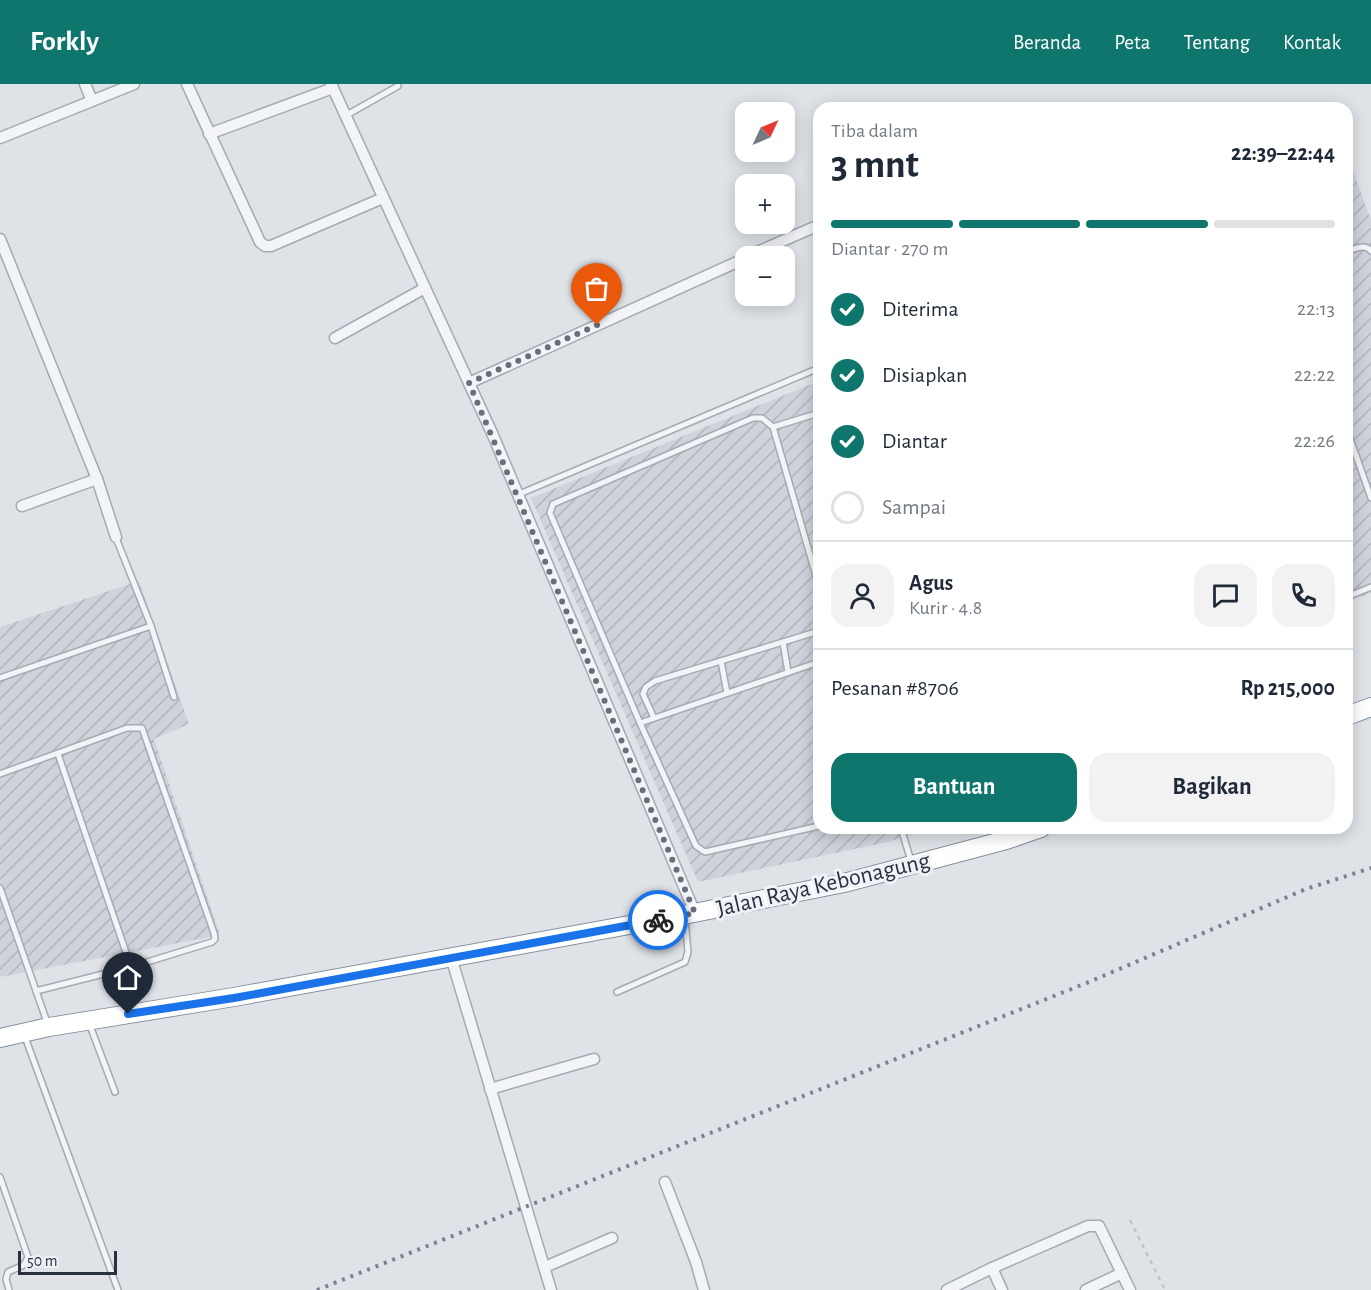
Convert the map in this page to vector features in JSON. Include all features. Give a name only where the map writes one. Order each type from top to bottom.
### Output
[{"type":"highway","points":[[1353,714],[1371,707]]},
{"type":"highway","name":"Jalan Raya Kebonagung","points":[[0,1038],[49,1027],[234,998],[690,914],[844,883],[1024,834]]},
{"type":"street","points":[[85,84],[92,101]]},
{"type":"street","points":[[0,138],[134,84]]},
{"type":"street","points":[[187,84],[260,242],[265,246],[271,246],[383,198]]},
{"type":"street","points":[[209,134],[332,86],[469,383],[690,914]]},
{"type":"street","points":[[772,246],[813,228]]},
{"type":"street","points":[[0,238],[97,479],[116,537]]},
{"type":"street","points":[[469,383],[735,262]]},
{"type":"street","points":[[335,338],[425,288]]},
{"type":"street","points":[[22,506],[97,479]]},
{"type":"street","points":[[451,957],[551,1290]]},
{"type":"street","points":[[490,1089],[594,1059]]},
{"type":"street","points":[[665,1182],[696,1262],[704,1290]]},
{"type":"street","points":[[947,1290],[1088,1226],[1099,1226],[1130,1290]]},
{"type":"street","points":[[544,1267],[612,1238]]},
{"type":"street","points":[[992,1268],[1002,1290]]},
{"type":"street","points":[[1086,1290],[1122,1273]]},
{"type":"lane","points":[[345,116],[398,86]]},
{"type":"lane","points":[[1353,249],[1363,246],[1368,247],[1371,251]]},
{"type":"lane","points":[[517,495],[813,371]]},
{"type":"lane","points":[[773,427],[813,415]]},
{"type":"lane","points":[[813,565],[773,427],[762,418],[753,418],[553,504],[550,508],[550,513],[640,723],[699,850],[705,852],[813,827]]},
{"type":"lane","points":[[1353,447],[1371,498]]},
{"type":"lane","points":[[116,537],[151,626],[174,697]]},
{"type":"lane","points":[[1353,594],[1371,587]]},
{"type":"lane","points":[[0,678],[151,626]]},
{"type":"lane","points":[[654,718],[643,694],[646,687],[655,681],[813,633]]},
{"type":"lane","points":[[783,642],[788,672]]},
{"type":"lane","points":[[721,661],[727,693]]},
{"type":"lane","points":[[640,723],[813,664]]},
{"type":"lane","points":[[0,774],[127,729],[139,727],[143,729],[215,939],[212,942],[131,967],[36,991]]},
{"type":"lane","points":[[58,754],[131,967]]},
{"type":"lane","points":[[903,834],[912,866]]},
{"type":"lane","points":[[0,888],[49,1027]]},
{"type":"lane","points":[[617,992],[685,962],[688,952],[690,914]]},
{"type":"lane","points":[[88,1021],[115,1092]]},
{"type":"lane","points":[[23,1032],[118,1290]]},
{"type":"lane","points":[[0,1177],[28,1257],[24,1265],[8,1272],[6,1279],[9,1290]]},
{"type":"path","points":[[1130,1220],[1165,1290]]},
{"type":"shaded area","points":[[1353,171],[1371,220],[1371,593],[1353,600]]},
{"type":"shaded area","points":[[813,383],[813,834],[911,834],[888,842],[698,882],[531,498]]},
{"type":"shaded area","points":[[139,581],[189,724],[154,739],[220,935],[0,977],[0,627]]},
{"type":"railway","points":[[317,1290],[1089,982],[1306,889],[1371,868]]},
{"type":"way so far","points":[[597,325],[469,383],[695,913],[658,920]]},
{"type":"route","points":[[128,1014],[234,998],[658,920]]}]
